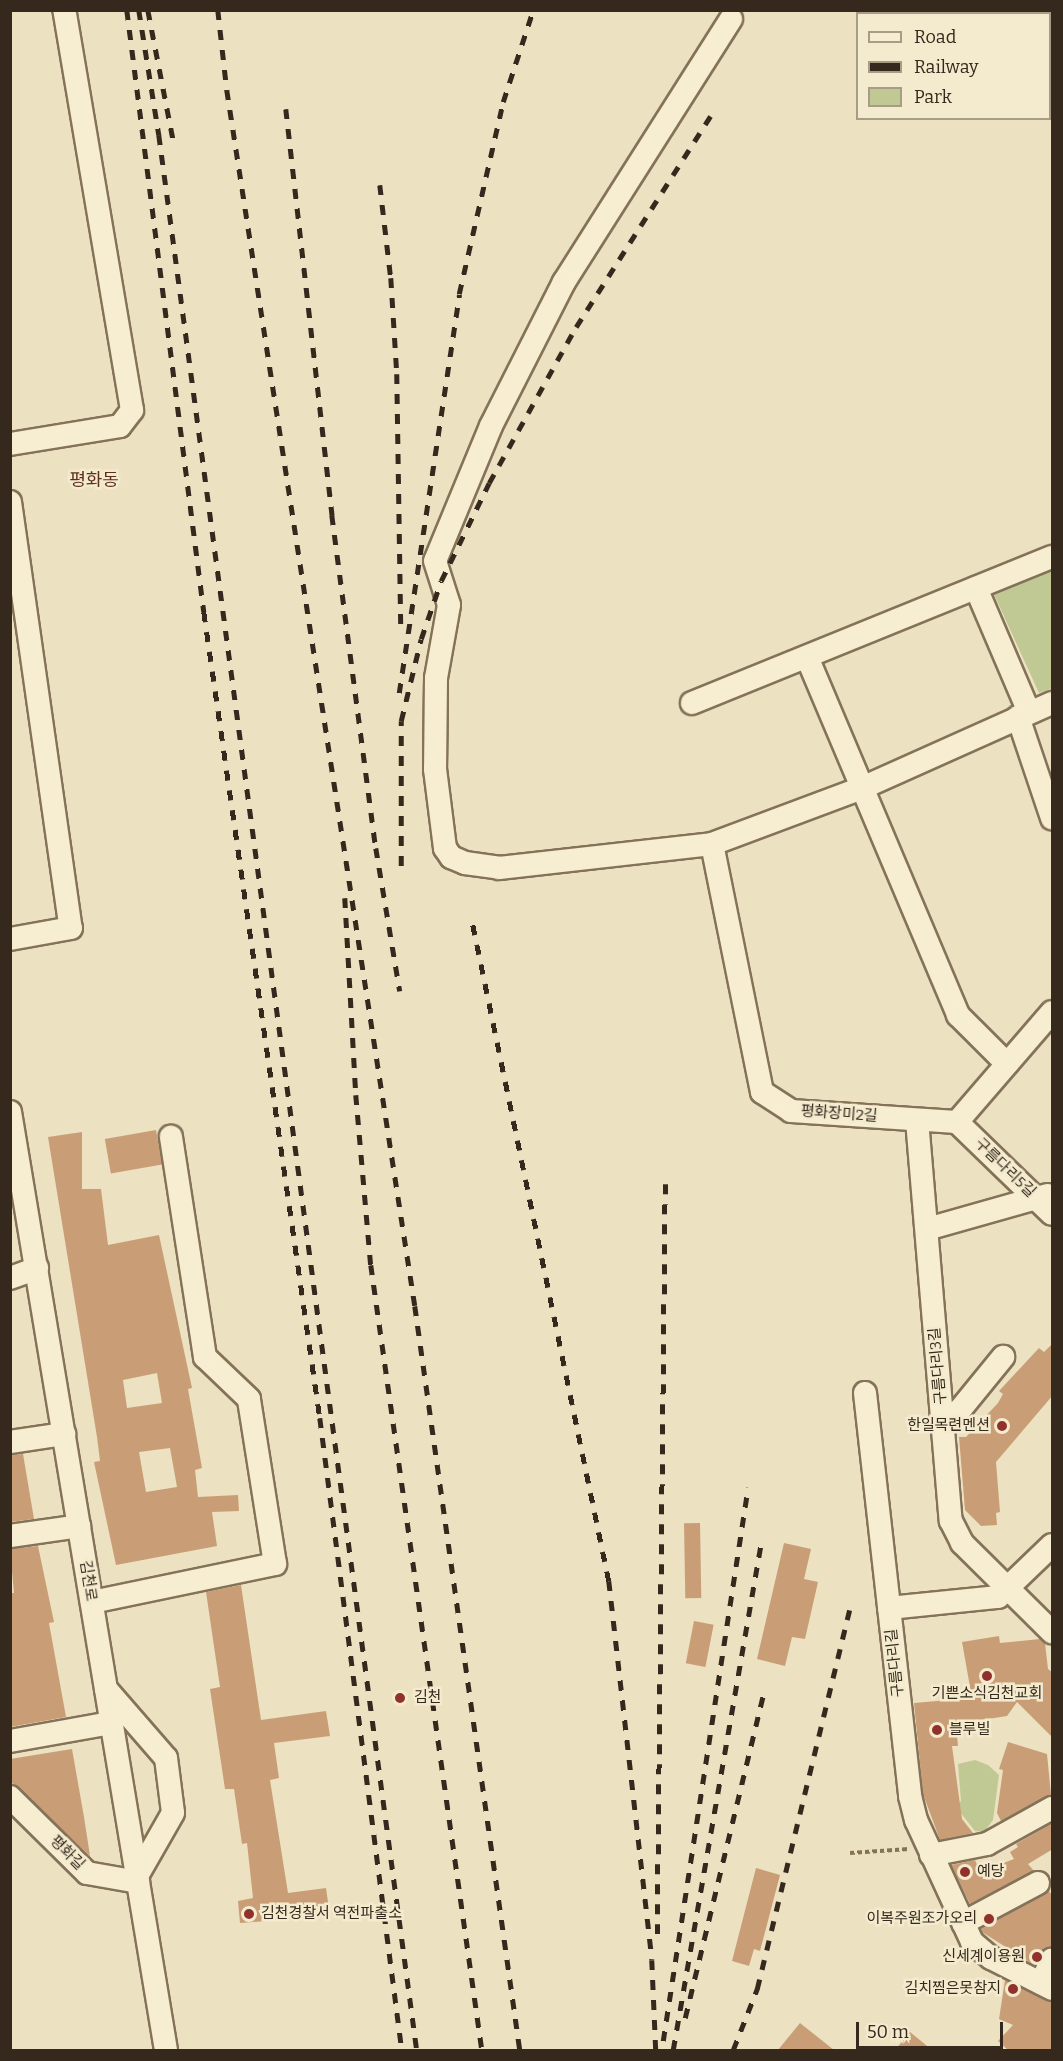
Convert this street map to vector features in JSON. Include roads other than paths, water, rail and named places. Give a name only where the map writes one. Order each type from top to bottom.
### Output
[{"type":"street","points":[[10,444],[120,426],[132,410],[64,10]]},
{"type":"street","points":[[731,19],[564,282],[491,426],[435,561],[449,605],[436,678],[435,769],[445,848],[451,857],[499,868],[712,844],[862,788],[1053,703]]},
{"type":"street","points":[[10,502],[71,928],[10,939]]},
{"type":"street","points":[[692,703],[1053,557]]},
{"type":"street","points":[[976,588],[1024,715],[1053,818]]},
{"type":"street","points":[[807,657],[958,1015],[1007,1064]]},
{"type":"street","name":"평화장미2길","points":[[712,844],[762,1092],[791,1111],[957,1122]]},
{"type":"street","points":[[957,1122],[1053,1012]]},
{"type":"street","name":"김천로","points":[[10,1112],[166,2050]]},
{"type":"street","name":"구름다리3길","points":[[917,1120],[953,1530],[1053,1632]]},
{"type":"street","name":"구름다리5길","points":[[957,1122],[1044,1195],[1053,1214]]},
{"type":"street","points":[[92,1602],[275,1564],[249,1399],[204,1356],[171,1137]]},
{"type":"street","points":[[927,1228],[1044,1195]]},
{"type":"street","points":[[10,1278],[37,1268]]},
{"type":"street","points":[[943,1418],[959,1411],[1003,1357]]},
{"type":"street","name":"구름다리길","points":[[865,1393],[910,1796],[928,1850],[963,1923],[981,1951],[1047,1986]]},
{"type":"street","points":[[10,1442],[64,1434]]},
{"type":"street","points":[[10,1536],[79,1526]]},
{"type":"street","points":[[889,1608],[994,1599],[1050,1551]]},
{"type":"street","points":[[106,1689],[166,1758],[173,1813],[137,1879]]},
{"type":"street","points":[[10,1741],[111,1723]]},
{"type":"street","name":"평화길","points":[[10,1797],[87,1873],[137,1879]]},
{"type":"street","points":[[928,1850],[987,1844],[1053,1808]]},
{"type":"street","points":[[963,1923],[1038,1883]]},
{"type":"street","points":[[1047,1986],[1053,1959]]},
{"type":"railway","points":[[127,10],[204,612],[320,1418],[402,2050]]},
{"type":"railway","points":[[139,10],[159,135],[417,2050]]},
{"type":"railway","points":[[148,10],[174,144]]},
{"type":"railway","points":[[218,10],[227,90],[415,1306],[520,2050]]},
{"type":"railway","points":[[399,693],[459,294],[503,102],[533,10]]},
{"type":"railway","points":[[286,109],[332,515],[376,848],[400,991]]},
{"type":"railway","points":[[401,866],[401,721],[421,639],[441,581],[489,483],[576,327],[714,110]]},
{"type":"railway","points":[[380,185],[391,278],[397,374],[401,624]]},
{"type":"railway","points":[[345,898],[356,1095],[371,1265],[482,2050]]},
{"type":"railway","points":[[473,925],[609,1581],[652,1960],[656,2050]]},
{"type":"railway","points":[[657,1934],[665,1178]]},
{"type":"railway","points":[[663,2041],[748,1487]]},
{"type":"railway","points":[[673,2050],[761,1543]]},
{"type":"railway","points":[[733,2050],[757,1989],[850,1608]]},
{"type":"railway","points":[[685,2018],[764,1692]]},
{"type":"place","name":"한일목련멘션","points":[[1002,1426]]},
{"type":"place","name":"기쁜소식김천교회","points":[[987,1676]]},
{"type":"place","name":"김천","points":[[400,1698]]},
{"type":"place","name":"블루빌","points":[[937,1730]]},
{"type":"place","name":"예당","points":[[965,1872]]},
{"type":"place","name":"김천경찰서 역전파출소","points":[[249,1914]]},
{"type":"place","name":"이복주원조가오리","points":[[989,1919]]},
{"type":"place","name":"신세계이용원","points":[[1037,1957]]},
{"type":"place","name":"김치찜은못참지","points":[[1013,1989]]},
{"type":"district","name":"평화동","points":[[94,480]]}]
